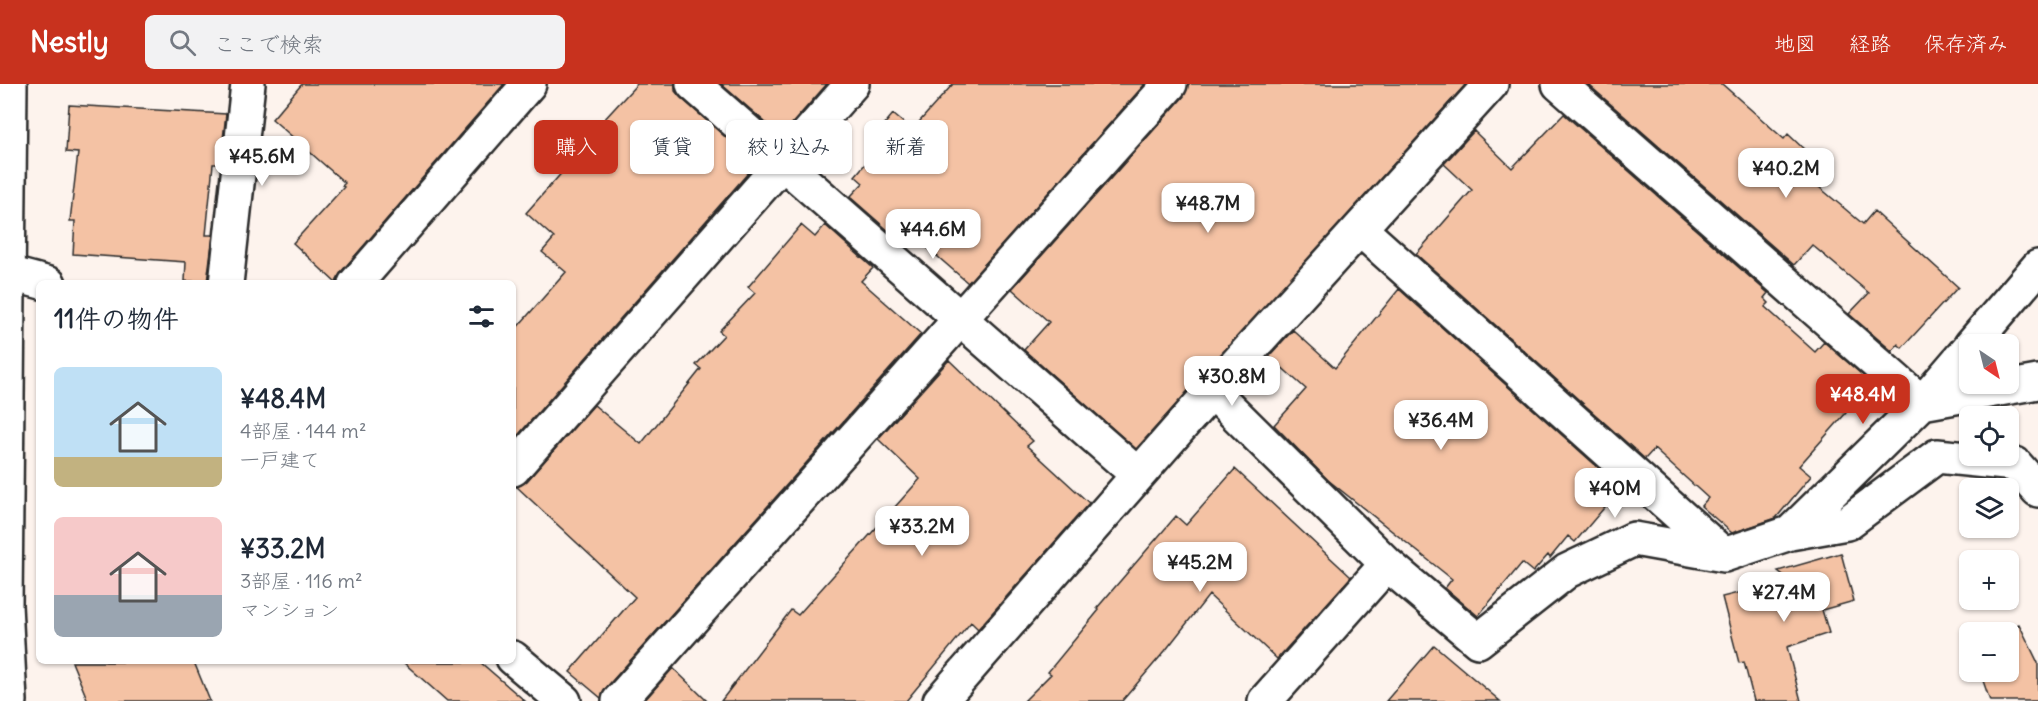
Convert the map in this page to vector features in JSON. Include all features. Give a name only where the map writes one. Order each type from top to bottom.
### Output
[{"type":"street","points":[[10,84],[4,639],[10,701]]},
{"type":"street","points":[[226,280],[248,84]]},
{"type":"street","points":[[358,280],[529,84]]},
{"type":"street","points":[[693,84],[733,120]]},
{"type":"street","points":[[820,120],[852,84]]},
{"type":"street","points":[[619,701],[1170,84]]},
{"type":"street","points":[[940,701],[1212,391],[1491,84]]},
{"type":"street","points":[[1559,84],[1922,403]]},
{"type":"street","points":[[516,466],[771,174]]},
{"type":"street","points":[[794,174],[1138,475]]},
{"type":"street","points":[[1360,229],[1724,555]]},
{"type":"street","points":[[1980,334],[2038,267]]},
{"type":"street","points":[[8,273],[36,281]]},
{"type":"street","points":[[1790,533],[1922,403],[1959,359]]},
{"type":"street","points":[[1922,403],[2038,382]]},
{"type":"street","points":[[1212,391],[1387,564],[1478,641],[1567,571],[1634,539],[1724,555],[1790,533],[1847,523],[1937,456],[2015,464],[2038,490]]},
{"type":"street","points":[[1265,701],[1387,564]]},
{"type":"street","points":[[516,661],[564,701]]},
{"type":"building","points":[[302,84],[504,84],[341,272],[337,280],[333,280],[293,243],[344,187],[342,186],[345,183],[272,119]]},
{"type":"building","points":[[637,84],[675,84],[675,91],[681,98],[706,120],[630,120],[630,174],[714,174],[714,127],[726,138],[726,174],[747,174],[516,438],[516,329],[566,272],[542,252],[554,238],[526,213],[561,174],[618,174],[618,120],[604,120]]},
{"type":"building","points":[[721,84],[827,84],[795,120],[763,120]]},
{"type":"building","points":[[953,84],[1145,84],[968,283],[907,230],[899,240],[850,197],[863,183],[855,176],[864,165],[864,174],[948,174],[948,120],[921,120]]},
{"type":"building","points":[[1188,84],[1466,84],[1136,449],[1024,350],[1049,322],[1012,289],[1184,96]]},
{"type":"building","points":[[1592,84],[1722,84],[1784,139],[1788,134],[1825,169],[1813,182],[1863,224],[1874,211],[1958,287],[1902,348],[1898,344],[1892,351],[1849,314],[1869,293],[1812,245],[1794,265],[1590,86]]},
{"type":"building","points":[[69,105],[226,114],[220,164],[213,164],[206,235],[213,235],[207,280],[185,280],[186,262],[73,254],[75,221],[70,221],[78,153],[66,152]]},
{"type":"building","points":[[893,114],[900,120],[888,120]]},
{"type":"building","points":[[1564,114],[1768,293],[1764,298],[1769,303],[1765,307],[1815,352],[1824,342],[1867,379],[1841,408],[1846,413],[1799,466],[1811,476],[1776,518],[1732,533],[1701,506],[1708,498],[1654,449],[1645,459],[1416,254],[1472,190],[1444,164],[1474,131],[1512,168]]},
{"type":"building","points":[[801,225],[815,237],[825,225],[873,268],[861,281],[921,334],[605,689],[601,698],[570,672],[635,597],[517,487],[527,481],[594,405],[641,444],[701,369],[696,365],[724,335],[719,331],[755,293],[748,287]]},
{"type":"building","points":[[1399,289],[1621,488],[1575,542],[1568,536],[1550,558],[1548,555],[1533,572],[1522,563],[1478,616],[1445,588],[1452,579],[1328,480],[1274,425],[1306,389],[1269,356],[1293,330],[1335,368]]},
{"type":"building","points":[[949,360],[1033,441],[1027,446],[1089,503],[978,629],[971,622],[906,701],[721,701],[791,610],[798,615],[920,479],[878,439]]},
{"type":"building","points":[[1235,469],[1351,577],[1277,659],[1209,595],[1122,701],[1024,701],[1051,674],[1048,672],[1099,610],[1097,608],[1176,516],[1186,525]]},
{"type":"building","points":[[1841,553],[1854,601],[1822,610],[1829,633],[1787,647],[1801,701],[1754,701],[1744,662],[1739,663],[1722,597],[1790,580],[1778,571]]},
{"type":"building","points":[[2019,624],[2038,663],[2038,701],[1990,701],[1983,682],[2019,682]]},
{"type":"building","points":[[1434,645],[1500,701],[1386,701]]},
{"type":"building","points":[[73,664],[195,664],[210,701],[88,701]]},
{"type":"building","points":[[405,664],[482,664],[525,701],[447,701]]},
{"type":"building","points":[[673,668],[707,701],[644,701]]}]
